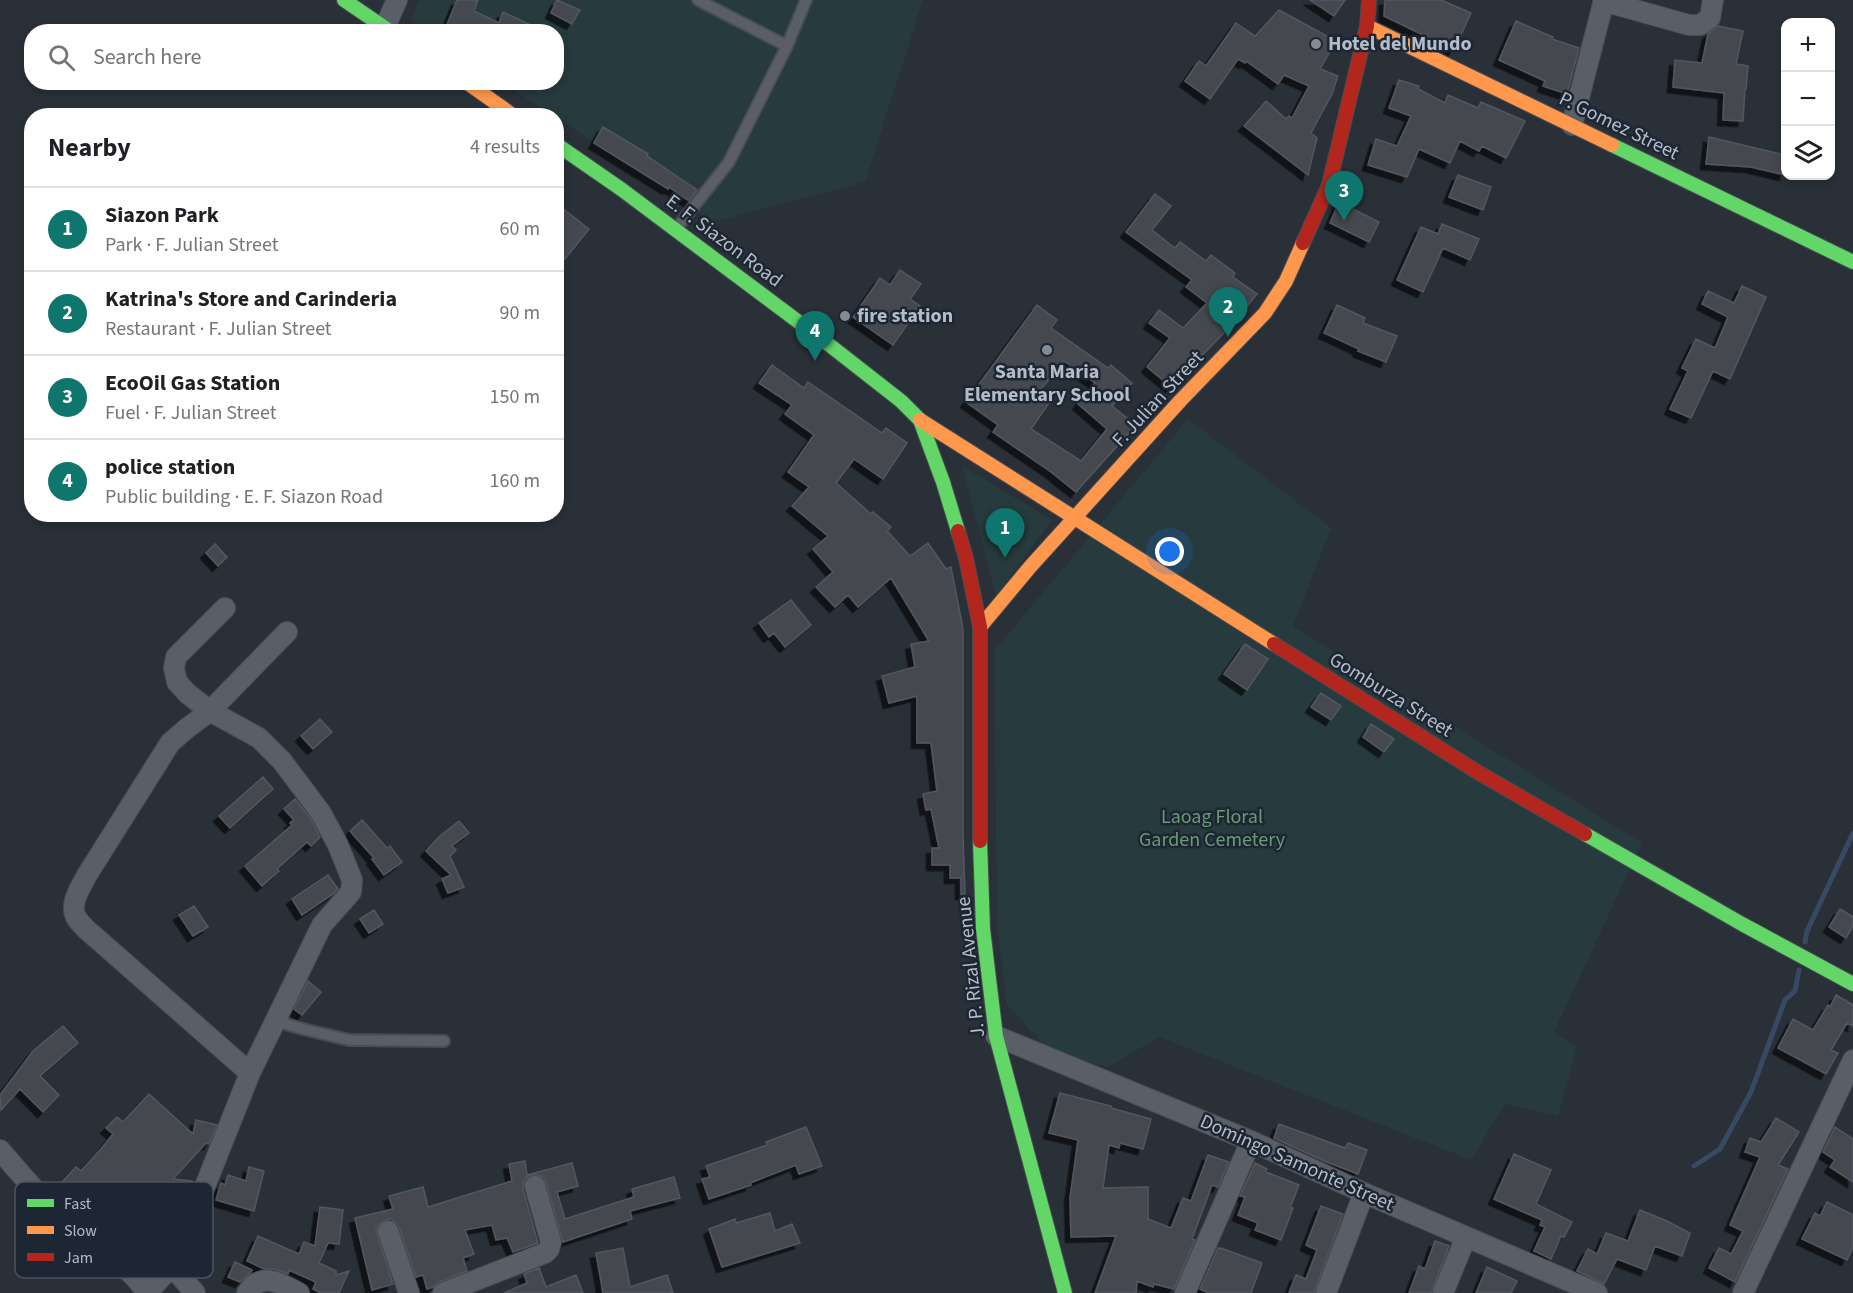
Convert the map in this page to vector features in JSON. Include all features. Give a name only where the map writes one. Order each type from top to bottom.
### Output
[{"type":"main road","points":[[344,0],[380,24]]},
{"type":"main road","name":"F. Julian Street","points":[[980,627],[1030,567],[1180,401],[1243,338],[1265,313],[1286,281],[1329,185],[1367,26],[1369,0]]},
{"type":"main road","name":"P. Gomez Street","points":[[1367,26],[1853,262]]},
{"type":"main road","points":[[477,90],[503,108]]},
{"type":"main road","name":"E. F. Siazon Road","points":[[564,150],[676,229],[901,401],[920,420],[944,482],[966,558],[980,627]]},
{"type":"main road","name":"Gomburza Street","points":[[920,420],[1479,773],[1742,924],[1853,984]]},
{"type":"main road","name":"J. P. Rizal Avenue","points":[[980,627],[980,835],[983,929],[990,994],[996,1036],[1065,1293]]},
{"type":"street","points":[[390,24],[397,0]]},
{"type":"street","points":[[1572,125],[1604,0],[1689,25],[1700,25],[1710,18],[1713,0]]},
{"type":"street","points":[[207,1182],[234,1111],[275,1021],[322,925],[351,892],[352,880],[338,845],[321,813],[282,762],[259,738],[210,711],[177,682],[174,668],[176,657],[225,608]]},
{"type":"street","points":[[250,1074],[86,929],[76,917],[74,908],[77,894],[87,875],[170,743],[210,711],[287,632]]},
{"type":"street","name":"Domingo Samonte Street","points":[[996,1036],[1251,1141],[1466,1237],[1553,1285],[1597,1293]]},
{"type":"street","points":[[1743,1293],[1853,1060]]},
{"type":"street","points":[[1185,1293],[1251,1141]]},
{"type":"street","points":[[0,1150],[28,1182]]},
{"type":"street","points":[[443,1293],[545,1253],[549,1249],[551,1242],[535,1186]]},
{"type":"street","points":[[1326,1293],[1364,1193]]},
{"type":"street","points":[[388,1231],[409,1293]]},
{"type":"street","points":[[1443,1293],[1466,1237]]},
{"type":"street","points":[[135,1278],[147,1293],[160,1278]]},
{"type":"street","points":[[182,1278],[195,1293]]},
{"type":"street","points":[[248,1293],[252,1286],[264,1280],[283,1284],[300,1293]]},
{"type":"lane","points":[[698,0],[787,46]]},
{"type":"lane","points":[[676,229],[729,162],[787,46],[806,0]]},
{"type":"lane","points":[[275,1021],[349,1040],[444,1041]]},
{"type":"green space","points":[[419,0],[923,0],[865,182],[713,222],[564,123],[564,108],[541,108],[513,90],[564,90],[564,24],[414,24],[411,22]]},
{"type":"green space","name":"Laoag Floral Garden Cemetery","points":[[1188,419],[1331,528],[1293,626],[1642,843],[1554,1032],[1577,1047],[1558,1116],[1505,1104],[1471,1160],[1159,1037],[1108,1067],[1050,1051],[1007,1005],[997,925],[994,651]]},
{"type":"green space","points":[[962,466],[1052,520],[996,596]]},
{"type":"building","points":[[457,0],[478,0],[474,11],[499,23],[503,12],[529,24],[467,24],[447,24]]},
{"type":"building","points":[[557,0],[580,10],[572,24],[551,13]]},
{"type":"building","points":[[1310,0],[1345,0],[1334,16]]},
{"type":"building","points":[[1385,0],[1441,0],[1471,13],[1454,50],[1384,16]]},
{"type":"building","points":[[1279,10],[1336,41],[1320,69],[1338,76],[1332,94],[1311,133],[1317,138],[1308,175],[1244,126],[1266,101],[1286,119],[1289,116],[1292,118],[1309,86],[1284,75],[1278,84],[1246,61],[1245,63],[1238,59],[1210,99],[1185,81],[1199,61],[1206,66],[1236,23],[1255,36]]},
{"type":"building","points":[[1516,21],[1553,37],[1552,39],[1579,48],[1567,94],[1543,86],[1545,81],[1499,60]]},
{"type":"building","points":[[1718,26],[1743,31],[1736,64],[1748,66],[1743,121],[1723,120],[1724,93],[1673,87],[1675,60],[1702,63],[1708,34]]},
{"type":"building","points":[[1399,80],[1419,86],[1418,89],[1445,103],[1448,95],[1478,108],[1481,102],[1525,121],[1506,158],[1482,146],[1479,151],[1460,141],[1450,163],[1419,149],[1407,177],[1368,165],[1376,139],[1397,146],[1411,116],[1389,108]]},
{"type":"building","points":[[603,127],[648,154],[647,156],[697,190],[689,201],[594,143]]},
{"type":"building","points":[[1709,137],[1781,154],[1781,174],[1751,167],[1706,164]]},
{"type":"building","points":[[1458,175],[1491,187],[1483,210],[1449,197]]},
{"type":"building","points":[[1155,194],[1171,206],[1152,230],[1175,248],[1180,242],[1206,261],[1211,255],[1235,273],[1233,277],[1257,294],[1231,326],[1171,387],[1147,367],[1170,338],[1149,323],[1159,310],[1183,328],[1207,303],[1186,287],[1192,280],[1126,232]]},
{"type":"building","points":[[1339,202],[1379,222],[1369,242],[1330,223]]},
{"type":"building","points":[[564,209],[589,229],[564,260]]},
{"type":"building","points":[[1442,224],[1479,239],[1470,260],[1443,248],[1423,292],[1397,280],[1421,227],[1438,234]]},
{"type":"building","points":[[900,270],[921,284],[910,299],[920,306],[893,345],[853,317],[880,278],[890,285]]},
{"type":"building","points":[[1742,286],[1766,297],[1730,379],[1713,371],[1691,418],[1670,409],[1688,371],[1682,368],[1696,339],[1715,348],[1728,317],[1702,304],[1708,291],[1734,303]]},
{"type":"building","points":[[1037,305],[1057,320],[1051,328],[1108,368],[1111,365],[1132,383],[1112,406],[1136,425],[1076,492],[993,432],[998,425],[966,402]],"holes":[[[1064,361],[1095,383],[1078,404],[1107,429],[1081,461],[1031,429],[1053,397],[1041,389]]]},
{"type":"building","points":[[1337,305],[1365,318],[1363,323],[1397,336],[1386,362],[1358,351],[1359,349],[1324,333]]},
{"type":"building","points":[[772,365],[804,388],[808,382],[882,433],[886,428],[907,443],[883,479],[854,459],[836,483],[871,514],[873,512],[891,527],[887,531],[910,556],[928,543],[946,569],[951,567],[963,629],[965,894],[961,894],[961,878],[950,878],[950,865],[932,865],[932,848],[939,848],[931,809],[926,810],[923,794],[937,791],[931,743],[917,743],[917,696],[889,703],[882,676],[915,667],[911,644],[929,641],[891,578],[858,607],[848,595],[835,607],[816,587],[833,572],[813,549],[828,536],[792,506],[809,487],[788,472],[814,435],[785,414],[792,405],[759,383]]},
{"type":"building","points":[[215,544],[227,557],[218,566],[206,553]]},
{"type":"building","points":[[791,600],[811,625],[785,647],[774,633],[769,637],[759,623]]},
{"type":"building","points":[[1245,644],[1268,659],[1247,690],[1224,674]]},
{"type":"building","points":[[1321,693],[1341,706],[1331,720],[1311,707]]},
{"type":"building","points":[[320,719],[332,732],[313,749],[301,736]]},
{"type":"building","points":[[1371,724],[1394,739],[1384,752],[1363,737]]},
{"type":"building","points":[[263,777],[273,789],[230,828],[219,816]]},
{"type":"building","points":[[295,799],[311,819],[320,837],[311,846],[307,842],[262,886],[245,866],[292,825],[290,823],[294,820],[284,809]]},
{"type":"building","points":[[362,820],[387,848],[390,846],[402,862],[384,875],[372,859],[374,858],[350,831]]},
{"type":"building","points":[[459,821],[469,833],[452,846],[456,850],[450,856],[464,887],[448,893],[442,879],[451,875],[426,851]]},
{"type":"building","points":[[328,875],[338,889],[302,915],[292,899]]},
{"type":"building","points":[[194,906],[208,927],[193,936],[179,915]]},
{"type":"building","points":[[1840,909],[1853,917],[1853,926],[1846,938],[1829,927]]},
{"type":"building","points":[[374,910],[383,924],[369,933],[360,919]]},
{"type":"building","points":[[308,981],[321,992],[302,1015],[294,1009]]},
{"type":"building","points":[[1836,995],[1853,1005],[1853,1026],[1847,1023],[1831,1050],[1838,1053],[1826,1074],[1778,1048],[1793,1019],[1813,1030]]},
{"type":"building","points":[[63,1026],[78,1043],[40,1076],[59,1095],[43,1112],[20,1089],[1,1110],[0,1095],[33,1051]]},
{"type":"building","points":[[1060,1093],[1151,1119],[1143,1149],[1120,1143],[1119,1148],[1109,1145],[1103,1188],[1148,1187],[1148,1219],[1171,1228],[1183,1198],[1191,1201],[1208,1155],[1229,1162],[1218,1187],[1212,1185],[1192,1239],[1195,1240],[1174,1289],[1154,1284],[1153,1287],[1137,1281],[1136,1293],[1095,1293],[1116,1236],[1071,1237],[1070,1198],[1078,1140],[1049,1133]]},
{"type":"building","points":[[149,1094],[193,1134],[196,1120],[217,1125],[209,1144],[206,1143],[173,1179],[192,1182],[62,1182],[76,1167],[81,1171],[101,1149],[113,1134],[106,1128],[117,1117],[123,1122]]},
{"type":"building","points":[[1776,1118],[1799,1132],[1778,1165],[1788,1169],[1735,1282],[1709,1268],[1719,1248],[1731,1254],[1743,1231],[1730,1225],[1760,1157],[1745,1152],[1750,1138],[1761,1142]]},
{"type":"building","points":[[1279,1124],[1345,1148],[1348,1143],[1367,1150],[1358,1174],[1274,1138]]},
{"type":"building","points":[[806,1127],[822,1166],[799,1174],[796,1165],[750,1183],[751,1185],[709,1199],[702,1179],[710,1177],[706,1166],[767,1145],[766,1142]]},
{"type":"building","points":[[1835,1127],[1853,1139],[1853,1182],[1830,1167],[1835,1160],[1823,1152]]},
{"type":"building","points":[[1514,1154],[1551,1170],[1536,1204],[1572,1222],[1564,1237],[1561,1236],[1551,1259],[1534,1251],[1545,1227],[1540,1225],[1542,1220],[1494,1199]]},
{"type":"building","points":[[525,1161],[527,1175],[572,1163],[578,1186],[557,1192],[565,1219],[634,1197],[632,1189],[674,1177],[680,1198],[630,1211],[632,1219],[563,1242],[546,1182],[538,1175],[531,1175],[526,1178],[523,1189],[538,1243],[513,1252],[507,1238],[496,1240],[492,1225],[465,1230],[474,1254],[463,1258],[467,1271],[427,1289],[423,1275],[416,1277],[399,1227],[391,1219],[385,1220],[376,1228],[393,1284],[372,1290],[355,1218],[393,1209],[389,1196],[423,1187],[428,1207],[512,1181],[509,1164]]},
{"type":"building","points":[[1255,1163],[1267,1169],[1266,1172],[1299,1185],[1281,1240],[1255,1230],[1258,1223],[1238,1215],[1245,1197],[1240,1196]]},
{"type":"building","points":[[249,1167],[264,1171],[254,1211],[216,1200],[221,1183],[225,1185],[228,1175],[246,1181]]},
{"type":"building","points":[[1827,1202],[1853,1215],[1853,1247],[1847,1260],[1802,1239],[1815,1213],[1820,1216]]},
{"type":"building","points":[[1321,1206],[1343,1214],[1314,1293],[1289,1293],[1296,1275],[1306,1279],[1317,1250],[1306,1245]]},
{"type":"building","points":[[320,1207],[343,1210],[339,1244],[328,1243],[319,1263],[336,1271],[336,1275],[349,1271],[339,1293],[321,1293],[313,1289],[316,1282],[289,1270],[288,1274],[274,1269],[264,1269],[247,1261],[258,1236],[299,1254],[304,1242],[315,1246]]},
{"type":"building","points":[[1640,1210],[1690,1233],[1682,1256],[1655,1246],[1646,1270],[1617,1259],[1604,1284],[1577,1271],[1588,1249],[1597,1254],[1606,1233],[1628,1241]]},
{"type":"building","points":[[770,1213],[775,1231],[792,1224],[800,1243],[722,1267],[709,1229],[735,1219],[736,1223]]},
{"type":"building","points":[[1435,1241],[1449,1246],[1431,1293],[1409,1293],[1419,1266],[1425,1269]]},
{"type":"building","points":[[623,1248],[630,1287],[667,1275],[673,1293],[603,1293],[596,1253]]},
{"type":"building","points":[[1218,1248],[1262,1263],[1251,1293],[1209,1293],[1200,1289]]},
{"type":"building","points":[[235,1262],[252,1270],[240,1282],[228,1277]]},
{"type":"building","points":[[1487,1267],[1517,1281],[1511,1293],[1476,1293]]},
{"type":"building","points":[[539,1268],[546,1287],[576,1275],[583,1293],[504,1293],[527,1283],[524,1274]]},
{"type":"waterway","points":[[1805,942],[1807,931],[1853,833]]},
{"type":"waterway","points":[[1694,1166],[1720,1149],[1751,1092],[1785,1000],[1795,991],[1799,970]]},
{"type":"traffic: fast","points":[[344,0],[379,24]]},
{"type":"traffic: fast","points":[[1612,145],[1853,262]]},
{"type":"traffic: fast","points":[[564,150],[621,189],[901,401],[920,420],[958,531]]},
{"type":"traffic: fast","points":[[1585,834],[1742,924],[1853,984]]},
{"type":"traffic: fast","points":[[980,841],[983,929],[996,1036],[1065,1293]]},
{"type":"traffic: slow","points":[[1367,26],[1612,145]]},
{"type":"traffic: slow","points":[[477,90],[503,108]]},
{"type":"traffic: slow","points":[[980,627],[1030,567],[1180,401],[1265,313],[1286,281],[1303,243]]},
{"type":"traffic: slow","points":[[920,420],[1274,644]]},
{"type":"traffic: jam","points":[[1303,243],[1329,185],[1367,26],[1369,0]]},
{"type":"traffic: jam","points":[[958,531],[980,627],[980,841]]},
{"type":"traffic: jam","points":[[1274,644],[1479,773],[1585,834]]},
{"type":"place","name":"Hotel del Mundo","points":[[1316,44]]},
{"type":"place","name":"EcoOil Gas Station","points":[[1344,221]]},
{"type":"place","name":"fire station","points":[[845,316]]},
{"type":"place","name":"Katrina's Store and Carinderia","points":[[1228,337]]},
{"type":"place","name":"Santa Maria Elementary School","points":[[1047,350]]},
{"type":"place","name":"police station","points":[[815,361]]},
{"type":"place","name":"Siazon Park","points":[[1005,558]]}]
